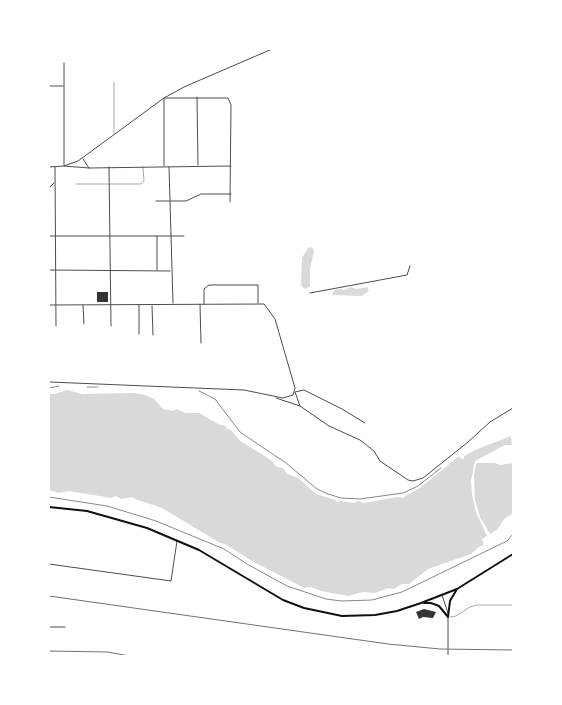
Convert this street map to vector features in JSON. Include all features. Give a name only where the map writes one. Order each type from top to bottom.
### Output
[{"type":"main road","points":[[49,507],[82,511],[147,528],[177,540],[236,571],[272,595],[304,608],[342,616],[365,616],[397,611],[420,603],[457,589],[513,554]]},
{"type":"main road","points":[[448,617],[450,602],[457,589]]},
{"type":"main road","points":[[420,603],[435,604],[444,610],[448,617]]},
{"type":"street","points":[[64,166],[82,158],[164,98],[184,87],[272,49]]},
{"type":"street","points":[[64,63],[64,166]]},
{"type":"street","points":[[49,86],[64,86]]},
{"type":"street","points":[[197,97],[198,166]]},
{"type":"street","points":[[164,98],[228,98],[231,105],[230,202]]},
{"type":"street","points":[[164,98],[164,166]]},
{"type":"street","points":[[82,158],[89,168]]},
{"type":"street","points":[[169,166],[173,304]]},
{"type":"street","points":[[49,167],[231,166]]},
{"type":"street","points":[[55,167],[56,326]]},
{"type":"street","points":[[109,167],[111,326]]},
{"type":"street","points":[[49,188],[55,183]]},
{"type":"street","points":[[156,201],[189,201],[201,194],[231,194]]},
{"type":"street","points":[[157,235],[157,270]]},
{"type":"street","points":[[49,236],[184,236]]},
{"type":"street","points":[[310,293],[407,275],[410,266]]},
{"type":"street","points":[[49,270],[172,270]]},
{"type":"street","points":[[204,304],[205,286],[208,285],[258,285],[258,304]]},
{"type":"street","points":[[139,334],[140,304]]},
{"type":"street","points":[[152,304],[153,335]]},
{"type":"street","points":[[200,304],[201,343]]},
{"type":"street","points":[[49,305],[264,304],[275,319],[300,406]]},
{"type":"street","points":[[83,305],[84,324]]},
{"type":"street","points":[[49,382],[244,390],[276,398],[300,406],[330,426],[360,440],[374,451],[380,461],[408,480],[413,481],[423,478],[490,422],[513,408]]},
{"type":"street","points":[[276,398],[288,398],[295,392],[304,390],[311,392],[365,423]]},
{"type":"street","points":[[49,564],[171,581],[177,540]]},
{"type":"street","points":[[442,595],[448,617],[448,655]]},
{"type":"street","points":[[49,627],[65,627]]},
{"type":"lane","points":[[114,82],[114,135]]},
{"type":"lane","points":[[76,184],[110,185],[143,183],[143,166]]},
{"type":"lane","points":[[448,617],[456,616],[477,605],[513,605]]},
{"type":"path","points":[[49,388],[64,384]]},
{"type":"path","points":[[83,385],[90,388],[102,387]]},
{"type":"path","points":[[198,391],[215,399],[240,432],[286,463],[317,489],[328,494],[348,499],[392,495],[411,490],[426,481]]},
{"type":"path","points":[[49,497],[107,506],[156,520],[224,550],[287,586],[326,599],[341,601],[372,600],[402,592],[507,541],[513,534]]},
{"type":"shaded area","points":[[312,247],[314,251],[310,269],[310,286],[306,289],[302,287],[301,283],[302,258],[308,248]]},
{"type":"shaded area","points":[[350,287],[357,289],[367,287],[369,291],[362,296],[332,294],[335,290],[345,290]]},
{"type":"shaded area","points":[[67,390],[82,394],[134,393],[154,399],[163,409],[199,413],[220,425],[226,426],[240,441],[271,460],[277,467],[283,468],[287,474],[298,478],[316,494],[335,500],[338,503],[339,501],[354,503],[358,501],[364,503],[397,497],[404,498],[420,488],[459,456],[464,459],[464,456],[475,450],[511,436],[512,445],[505,445],[475,461],[471,480],[472,495],[476,512],[487,536],[482,539],[484,545],[471,554],[428,569],[409,584],[402,584],[394,589],[388,588],[375,593],[363,592],[348,596],[321,591],[311,587],[304,588],[220,543],[162,508],[133,497],[121,499],[116,496],[111,498],[69,491],[59,493],[49,490],[49,394]]},
{"type":"shaded area","points":[[495,463],[500,465],[513,463],[513,513],[504,519],[498,529],[490,534],[480,517],[475,500],[474,475],[476,464]]},
{"type":"building","points":[[97,292],[108,292],[108,302],[97,302]]},
{"type":"building","points":[[424,609],[436,612],[433,618],[423,617],[419,619],[416,612]]},
{"type":"railway","points":[[49,596],[388,644],[440,649],[513,650]]},
{"type":"railway","points":[[49,651],[107,652],[130,656]]}]
